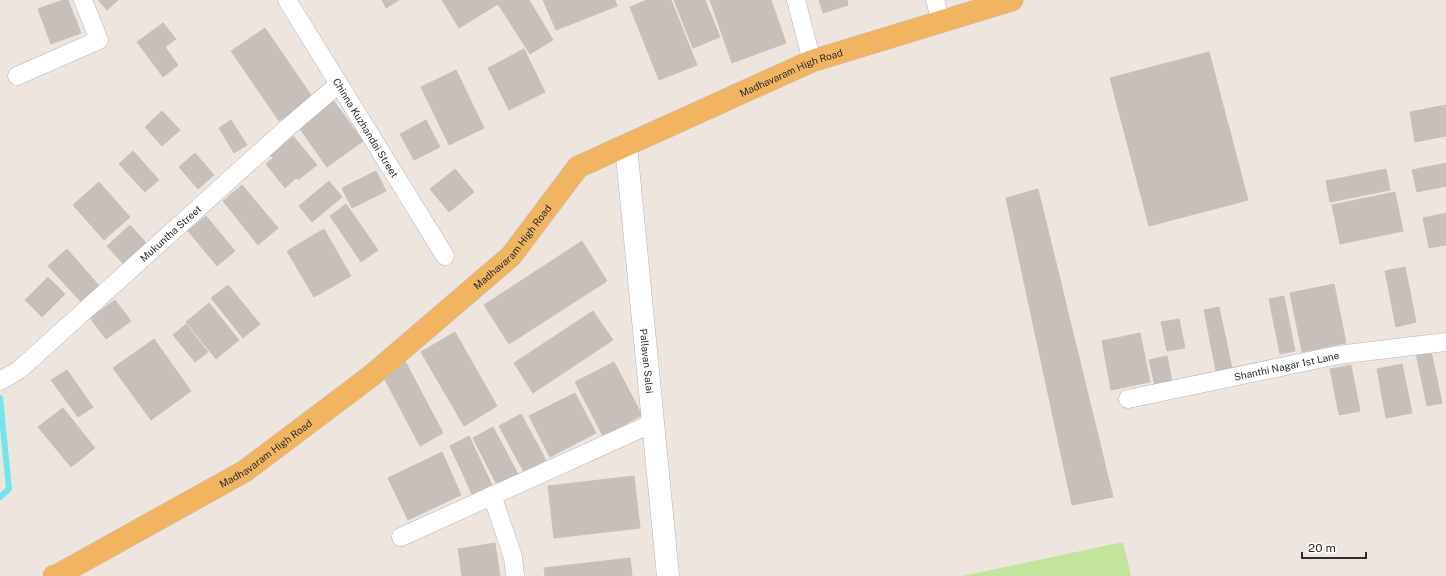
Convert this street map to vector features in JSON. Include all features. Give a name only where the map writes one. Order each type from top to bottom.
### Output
[{"type":"main road","name":"Madhavaram High Road","points":[[54,576],[245,471],[371,376],[511,256],[578,167],[812,61],[1012,0]]},
{"type":"street","points":[[17,76],[98,40],[83,0]]},
{"type":"street","name":"Chinna Kuzhandai Street","points":[[287,0],[445,256]]},
{"type":"street","points":[[796,0],[812,61]]},
{"type":"street","points":[[935,0],[941,22]]},
{"type":"street","name":"Mukuntha Street","points":[[4,379],[24,365],[287,128],[339,84]]},
{"type":"street","name":"Pallavan Salai","points":[[626,146],[668,576]]},
{"type":"street","name":"Shanthi Nagar 1st Lane","points":[[1128,399],[1338,355],[1446,342]]},
{"type":"street","points":[[401,536],[653,423]]},
{"type":"street","points":[[492,495],[513,557],[515,576]]},
{"type":"green space","points":[[1123,542],[1131,576],[963,576]]},
{"type":"building","points":[[63,0],[68,0],[81,33],[51,44],[38,9]]},
{"type":"building","points":[[98,0],[118,0],[107,10]]},
{"type":"building","points":[[382,0],[399,0],[386,8]]},
{"type":"building","points":[[442,0],[529,0],[553,40],[530,54],[498,4],[459,28]]},
{"type":"building","points":[[543,0],[615,0],[617,6],[556,30]]},
{"type":"building","points":[[647,0],[671,0],[697,65],[659,80],[630,7]]},
{"type":"building","points":[[674,0],[705,0],[720,37],[693,48]]},
{"type":"building","points":[[710,0],[771,0],[786,43],[732,63]]},
{"type":"building","points":[[819,0],[847,0],[848,5],[823,13]]},
{"type":"building","points":[[163,23],[176,39],[165,47],[178,65],[163,77],[137,42]]},
{"type":"building","points":[[265,28],[313,98],[279,121],[231,51]]},
{"type":"building","points":[[524,49],[545,92],[509,110],[488,68]]},
{"type":"building","points":[[1209,52],[1248,200],[1149,226],[1110,78]]},
{"type":"building","points":[[456,70],[484,128],[449,145],[421,87]]},
{"type":"building","points":[[333,100],[363,141],[327,167],[298,126]]},
{"type":"building","points":[[1446,105],[1446,136],[1415,142],[1410,112]]},
{"type":"building","points":[[162,111],[180,130],[162,146],[145,127]]},
{"type":"building","points":[[231,120],[247,145],[234,153],[219,128]]},
{"type":"building","points":[[426,120],[440,147],[414,160],[400,134]]},
{"type":"building","points":[[293,136],[317,165],[298,180],[296,178],[285,188],[266,164],[273,158],[270,155]]},
{"type":"building","points":[[133,151],[159,180],[145,192],[119,164]]},
{"type":"building","points":[[195,153],[214,175],[198,189],[179,167]]},
{"type":"building","points":[[1446,163],[1446,186],[1417,192],[1412,170]]},
{"type":"building","points":[[455,169],[474,192],[449,212],[430,189]]},
{"type":"building","points":[[1386,169],[1390,190],[1330,202],[1326,181]]},
{"type":"building","points":[[376,171],[386,191],[352,208],[342,188]]},
{"type":"building","points":[[329,181],[342,197],[312,222],[299,206]]},
{"type":"building","points":[[99,182],[130,217],[104,240],[73,205]]},
{"type":"building","points":[[242,185],[278,228],[258,245],[223,201]]},
{"type":"building","points":[[1038,189],[1113,497],[1072,505],[1006,198]]},
{"type":"building","points":[[1395,192],[1403,231],[1340,244],[1332,205]]},
{"type":"building","points":[[346,204],[378,250],[361,262],[330,216]]},
{"type":"building","points":[[1446,213],[1446,245],[1429,248],[1423,218]]},
{"type":"building","points":[[206,216],[235,251],[217,266],[188,231]]},
{"type":"building","points":[[130,225],[151,248],[128,269],[107,246]]},
{"type":"building","points":[[324,229],[351,276],[314,297],[287,251]]},
{"type":"building","points":[[582,241],[607,281],[509,344],[484,305]]},
{"type":"building","points":[[67,249],[102,289],[84,305],[48,266]]},
{"type":"building","points":[[1405,267],[1416,322],[1396,327],[1385,271]]},
{"type":"building","points":[[48,277],[65,294],[42,317],[25,300]]},
{"type":"building","points":[[1334,284],[1346,343],[1302,352],[1290,293]]},
{"type":"building","points":[[228,285],[260,324],[243,338],[211,298]]},
{"type":"building","points":[[1284,296],[1295,351],[1280,354],[1269,299]]},
{"type":"building","points":[[115,300],[131,321],[106,339],[90,318]]},
{"type":"building","points":[[209,303],[239,340],[216,359],[186,322]]},
{"type":"building","points":[[1219,307],[1233,373],[1217,376],[1204,310]]},
{"type":"building","points":[[593,311],[613,340],[533,393],[514,363]]},
{"type":"building","points":[[1179,319],[1185,348],[1167,351],[1161,322]]},
{"type":"building","points":[[186,324],[208,352],[195,362],[173,335]]},
{"type":"building","points":[[455,332],[497,406],[464,426],[421,352]]},
{"type":"building","points":[[1140,333],[1150,382],[1111,390],[1102,341]]},
{"type":"building","points":[[154,339],[191,391],[151,420],[113,368]]},
{"type":"building","points":[[1430,346],[1442,403],[1427,406],[1415,349]]},
{"type":"building","points":[[1167,356],[1172,382],[1155,386],[1149,360]]},
{"type":"building","points":[[405,361],[443,433],[420,446],[382,374]]},
{"type":"building","points":[[614,362],[642,415],[603,436],[575,382]]},
{"type":"building","points":[[1402,364],[1412,413],[1386,418],[1377,369]]},
{"type":"building","points":[[1351,365],[1360,411],[1339,415],[1330,369]]},
{"type":"building","points":[[67,370],[93,407],[78,417],[51,380]]},
{"type":"building","points":[[575,393],[596,433],[550,457],[529,416]]},
{"type":"building","points":[[63,408],[95,448],[71,467],[38,427]]},
{"type":"building","points":[[521,414],[546,460],[524,472],[499,426]]},
{"type":"building","points":[[493,427],[519,476],[498,487],[473,438]]},
{"type":"building","points":[[469,436],[492,485],[472,494],[450,446]]},
{"type":"building","points":[[442,452],[461,495],[408,520],[388,478]]},
{"type":"building","points":[[634,476],[640,528],[554,538],[548,486]]},
{"type":"building","points":[[495,543],[500,576],[462,576],[458,549]]},
{"type":"building","points":[[630,558],[632,576],[545,576],[544,568]]},
{"type":"waterway","points":[[0,398],[9,489],[0,497]]}]
